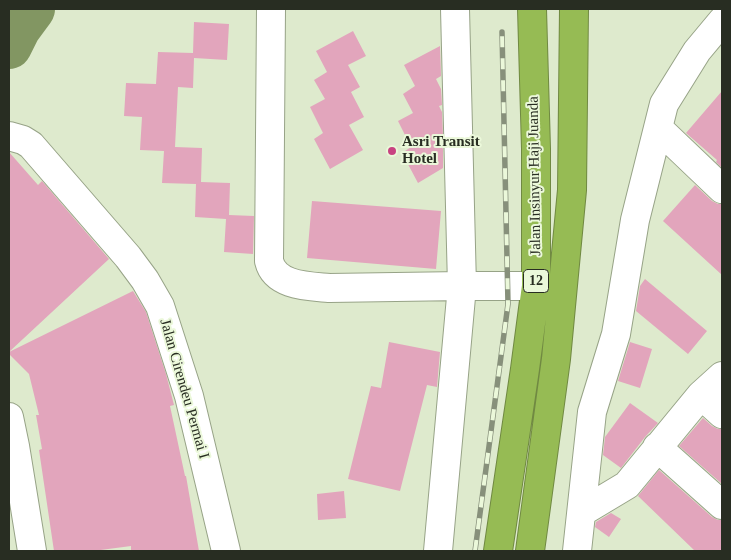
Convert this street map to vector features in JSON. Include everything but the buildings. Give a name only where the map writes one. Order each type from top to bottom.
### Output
[{"type":"highway","name":"Jalan Insinyur Haji Juanda","points":[[498,551],[536,286],[536,149],[532,9]]},
{"type":"highway","name":"Jalan Insinyur Haji Juanda","points":[[530,551],[556,359],[572,190],[574,9]]},
{"type":"street","points":[[271,9],[269,261],[276,275],[290,282],[329,288],[536,286]]},
{"type":"street","points":[[438,551],[462,286],[455,9]]},
{"type":"street","points":[[578,551],[592,412],[616,334],[635,220],[664,104],[697,51],[722,21]]},
{"type":"street","points":[[658,128],[722,189]]},
{"type":"street","name":"Jalan Cirendeu Permai I","points":[[9,136],[23,140],[31,146],[128,257],[145,280],[160,306],[189,396],[226,551]]},
{"type":"street","points":[[582,512],[626,485],[701,395],[722,376]]},
{"type":"street","points":[[701,395],[722,414]]},
{"type":"street","points":[[9,417],[32,551]]},
{"type":"street","points":[[657,447],[722,505]]},
{"type":"waterway","points":[[9,46],[18,28],[32,9]]},
{"type":"railway","points":[[475,551],[508,304],[502,32]]},
{"type":"place","name":"Asri Transit Hotel","points":[[392,151]]}]
